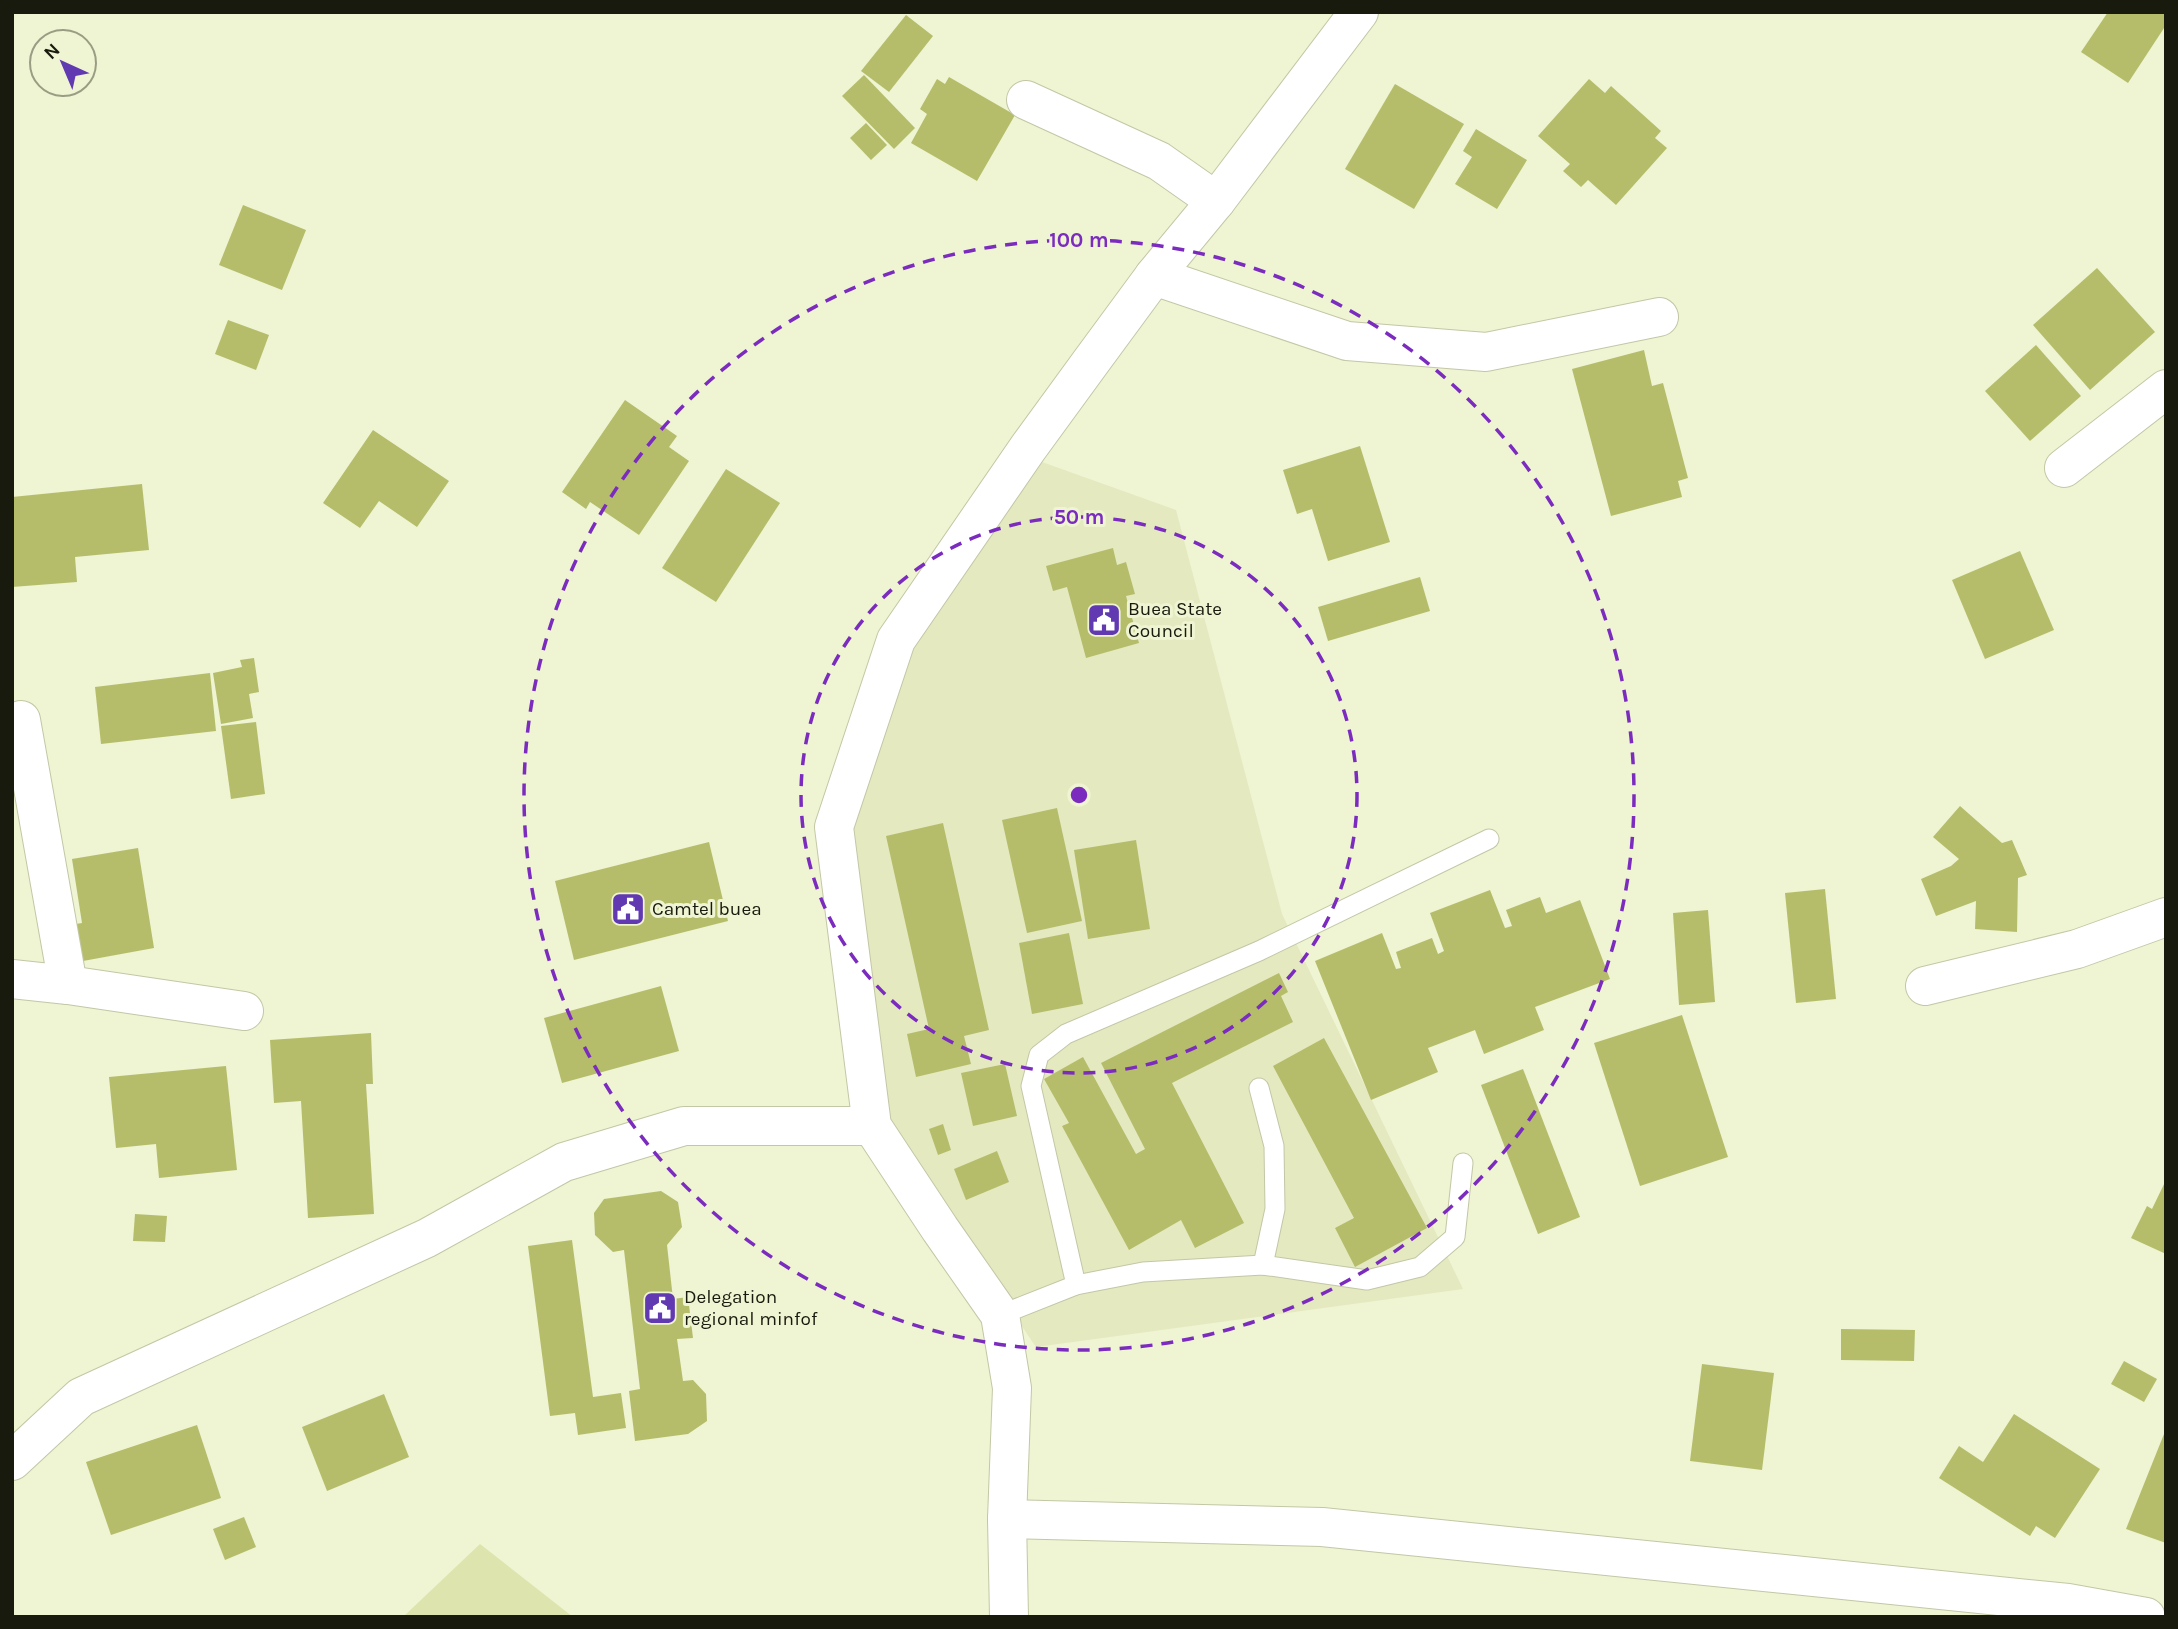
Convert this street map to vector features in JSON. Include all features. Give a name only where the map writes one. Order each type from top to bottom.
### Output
[{"type":"street","points":[[1009,1617],[1007,1519],[1012,1388],[1000,1315],[872,1126],[834,827],[896,640],[1028,448],[1154,276],[1216,201],[1359,12]]},
{"type":"street","points":[[1026,100],[1159,161],[1216,201]]},
{"type":"street","points":[[1154,276],[1347,341],[1486,352],[1659,317]]},
{"type":"street","points":[[2064,468],[2166,389]]},
{"type":"street","points":[[21,720],[68,985]]},
{"type":"street","points":[[1925,986],[2077,949],[2166,917]]},
{"type":"street","points":[[12,979],[244,1011]]},
{"type":"street","points":[[12,1461],[81,1397],[427,1238],[564,1162],[684,1126],[872,1126]]},
{"type":"street","points":[[1007,1519],[1322,1527],[2068,1603],[2146,1617]]},
{"type":"lane","points":[[1076,1285],[1031,1086],[1039,1055],[1066,1034],[1259,951],[1489,839]]},
{"type":"lane","points":[[1259,1088],[1274,1158],[1275,1209],[1263,1265]]},
{"type":"lane","points":[[1000,1315],[1076,1285],[1143,1272],[1263,1265],[1367,1280],[1420,1267],[1455,1237],[1463,1163]]},
{"type":"shaded area","points":[[1028,457],[1176,510],[1282,914],[1463,1289],[1036,1347],[886,1126],[841,830],[900,644]]},
{"type":"shaded area","points":[[480,1544],[573,1617],[403,1617]]},
{"type":"building","points":[[2108,12],[2166,12],[2166,25],[2128,83],[2081,52]]},
{"type":"building","points":[[906,15],[933,36],[889,92],[861,71]]},
{"type":"building","points":[[864,75],[915,128],[894,149],[842,96]]},
{"type":"building","points":[[949,77],[1015,115],[977,181],[911,143],[927,114],[920,109],[937,79],[945,84]]},
{"type":"building","points":[[1589,79],[1605,93],[1611,86],[1661,131],[1655,138],[1667,148],[1616,205],[1588,180],[1581,187],[1563,171],[1570,164],[1538,136]]},
{"type":"building","points":[[1395,84],[1464,124],[1414,209],[1345,169]]},
{"type":"building","points":[[866,123],[887,145],[871,160],[850,138]]},
{"type":"building","points":[[1476,129],[1527,160],[1497,209],[1455,184],[1472,157],[1463,151]]},
{"type":"building","points":[[243,205],[306,230],[282,290],[219,265]]},
{"type":"building","points":[[2097,268],[2155,332],[2090,390],[2033,325]]},
{"type":"building","points":[[228,320],[269,335],[256,370],[215,354]]},
{"type":"building","points":[[2036,345],[2081,396],[2030,441],[1985,391]]},
{"type":"building","points":[[1644,350],[1652,386],[1663,383],[1688,478],[1678,481],[1682,497],[1611,516],[1572,369]]},
{"type":"building","points":[[625,400],[677,436],[669,447],[689,461],[639,535],[590,502],[586,509],[562,492]]},
{"type":"building","points":[[373,430],[449,481],[417,527],[379,501],[360,528],[323,503]]},
{"type":"building","points":[[1360,446],[1390,542],[1328,561],[1312,509],[1297,514],[1283,470]]},
{"type":"building","points":[[726,469],[780,503],[716,602],[662,568]]},
{"type":"building","points":[[142,484],[149,550],[75,557],[77,582],[12,587],[12,497]]},
{"type":"building","name":"Buea State Council","points":[[1113,548],[1117,565],[1126,562],[1135,594],[1126,596],[1139,643],[1086,658],[1067,587],[1053,591],[1046,566]]},
{"type":"building","points":[[2020,551],[2054,630],[1985,659],[1952,580]]},
{"type":"building","points":[[1420,577],[1430,611],[1328,641],[1318,607]]},
{"type":"building","points":[[254,658],[259,692],[249,694],[253,718],[221,724],[213,673],[242,667],[240,660]]},
{"type":"building","points":[[210,673],[216,731],[101,744],[95,687]]},
{"type":"building","points":[[256,722],[265,794],[231,799],[221,726]]},
{"type":"building","points":[[1960,806],[2002,843],[2012,840],[2027,875],[2018,878],[2017,932],[1975,929],[1976,901],[1936,916],[1921,879],[1951,866],[1959,859],[1933,837]]},
{"type":"building","points":[[1057,808],[1082,921],[1027,933],[1002,820]]},
{"type":"building","points":[[943,823],[989,1030],[964,1036],[971,1064],[916,1077],[907,1034],[929,1029],[886,836]]},
{"type":"building","points":[[1136,840],[1150,929],[1088,939],[1074,850]]},
{"type":"building","points":[[709,842],[728,921],[574,960],[555,881]]},
{"type":"building","points":[[138,848],[154,948],[83,961],[76,924],[82,923],[72,859]]},
{"type":"building","points":[[1825,889],[1836,999],[1796,1003],[1785,893]]},
{"type":"building","points":[[1490,890],[1505,928],[1512,926],[1506,910],[1540,897],[1546,913],[1580,900],[1610,979],[1535,1007],[1544,1030],[1484,1054],[1475,1030],[1428,1048],[1438,1072],[1371,1100],[1315,961],[1382,933],[1396,969],[1401,968],[1396,952],[1432,938],[1438,954],[1444,951],[1430,913]]},
{"type":"building","points":[[1708,910],[1715,1002],[1679,1005],[1673,913]]},
{"type":"building","points":[[1069,933],[1083,1004],[1032,1014],[1019,943]]},
{"type":"building","points":[[1279,973],[1288,992],[1281,996],[1293,1022],[1172,1083],[1244,1223],[1195,1248],[1181,1220],[1129,1250],[1062,1126],[1069,1123],[1044,1079],[1083,1057],[1136,1154],[1145,1149],[1101,1063]]},
{"type":"building","points":[[661,986],[679,1051],[562,1083],[544,1018]]},
{"type":"building","points":[[1682,1015],[1728,1157],[1640,1186],[1594,1043]]},
{"type":"building","points":[[371,1033],[373,1084],[366,1084],[374,1214],[308,1218],[301,1101],[274,1103],[270,1040]]},
{"type":"building","points":[[1324,1038],[1427,1228],[1355,1267],[1335,1228],[1354,1218],[1273,1066]]},
{"type":"building","points":[[1005,1064],[1017,1116],[973,1126],[961,1073]]},
{"type":"building","points":[[226,1066],[237,1170],[159,1178],[156,1144],[116,1148],[109,1077]]},
{"type":"building","points":[[1523,1069],[1580,1217],[1538,1234],[1481,1085]]},
{"type":"building","points":[[943,1124],[951,1150],[938,1155],[929,1129]]},
{"type":"building","points":[[997,1151],[1009,1182],[966,1200],[954,1169]]},
{"type":"building","points":[[2166,1180],[2166,1254],[2131,1238],[2147,1206],[2152,1209]]},
{"type":"building","points":[[661,1191],[678,1202],[682,1227],[667,1245],[673,1299],[688,1297],[693,1338],[677,1339],[683,1381],[693,1380],[706,1394],[707,1421],[688,1434],[635,1441],[629,1391],[640,1389],[624,1250],[613,1252],[595,1235],[594,1213],[604,1199]]},
{"type":"building","points":[[135,1214],[167,1216],[165,1242],[133,1241]]},
{"type":"building","points":[[572,1240],[593,1397],[621,1393],[626,1428],[578,1435],[575,1413],[550,1416],[528,1246]]},
{"type":"building","points":[[1841,1329],[1915,1330],[1914,1361],[1841,1360]]},
{"type":"building","points":[[2124,1361],[2157,1379],[2144,1402],[2111,1384]]},
{"type":"building","points":[[1702,1364],[1774,1373],[1762,1470],[1690,1461]]},
{"type":"building","points":[[384,1394],[409,1457],[327,1491],[302,1427]]},
{"type":"building","points":[[2014,1414],[2100,1469],[2055,1538],[2036,1526],[2030,1536],[1939,1478],[1959,1446],[1983,1462]]},
{"type":"building","points":[[197,1425],[221,1498],[111,1535],[86,1462]]},
{"type":"building","points":[[2164,1434],[2166,1435],[2166,1543],[2126,1529]]},
{"type":"building","points":[[244,1517],[256,1547],[225,1560],[213,1529]]},
{"type":"place","name":"Buea State Council","points":[[1104,620]]},
{"type":"place","name":"Camtel buea","points":[[628,909]]},
{"type":"place","name":"Delegation regional minfof","points":[[660,1308]]}]
